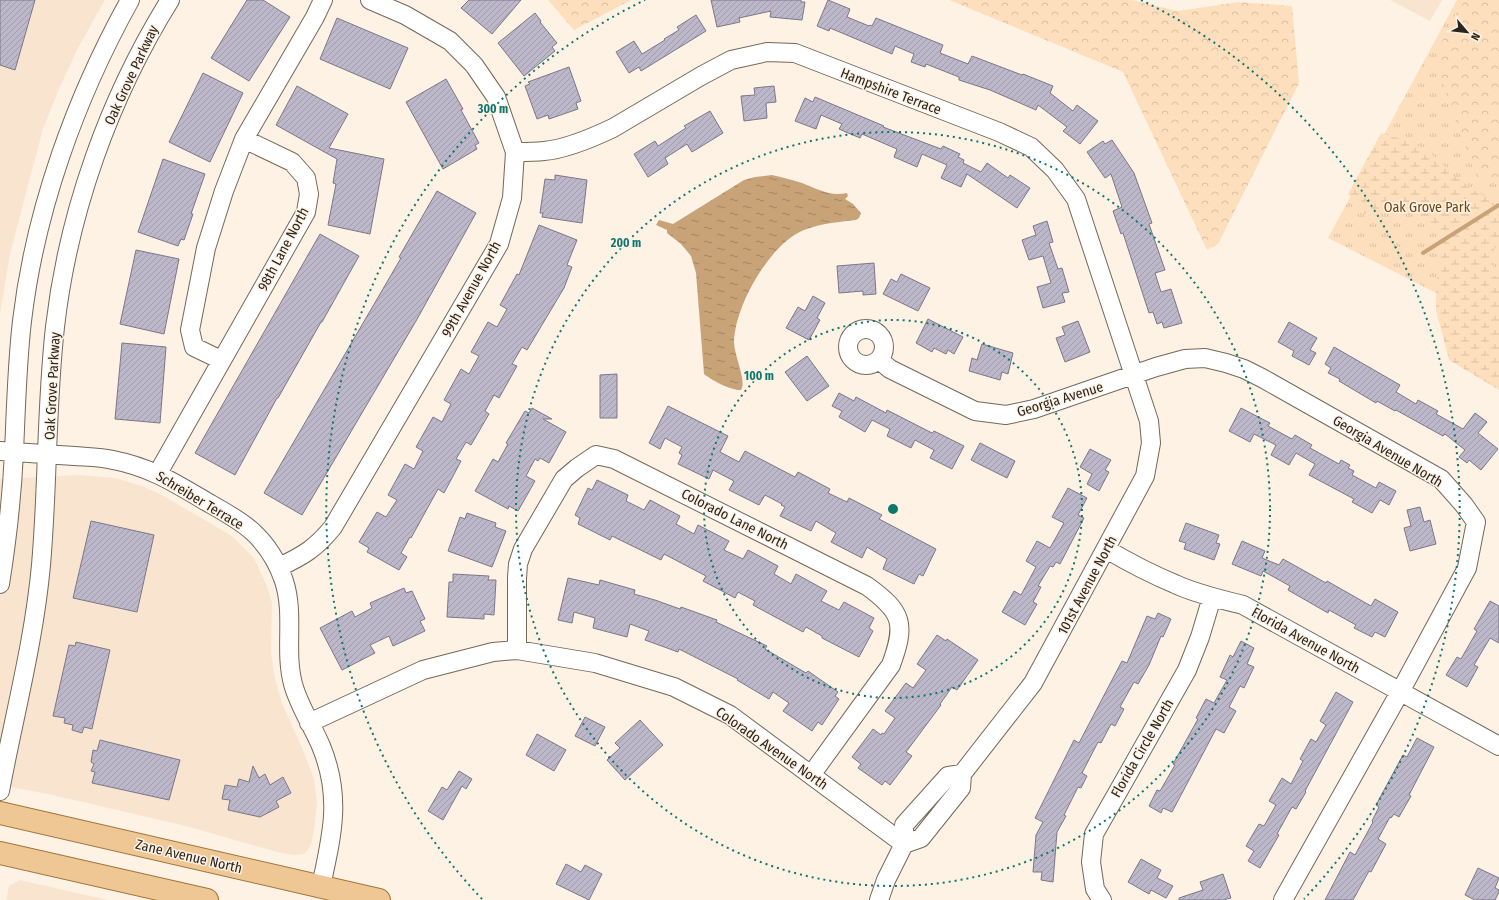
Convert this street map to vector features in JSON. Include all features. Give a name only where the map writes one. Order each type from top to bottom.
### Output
[{"type":"main road","name":"Zane Avenue North","points":[[0,813],[378,900]]},
{"type":"main road","points":[[0,853],[207,900]]},
{"type":"street","points":[[0,584],[10,517],[7,452],[28,280],[54,176],[73,120],[84,92],[106,45],[130,0]]},
{"type":"street","name":"Oak Grove Parkway","points":[[0,791],[27,663],[35,614],[44,536],[50,394],[55,326],[61,281],[72,232],[86,183],[117,101],[140,53],[170,0]]},
{"type":"street","points":[[221,360],[194,347],[190,330],[206,248],[224,191],[244,140],[315,17],[322,0]]},
{"type":"street","name":"99th Avenue North","points":[[278,567],[310,550],[322,540],[333,527],[499,244],[512,198],[515,152],[496,97],[474,65],[450,41],[405,15],[370,0]]},
{"type":"street","name":"Hampshire Terrace","points":[[515,152],[544,151],[567,146],[600,134],[731,60],[767,52],[794,53],[999,132],[1031,147],[1055,170],[1076,199],[1134,375]]},
{"type":"street","name":"98th Lane North","points":[[158,473],[306,212],[309,194],[306,178],[292,162],[244,140]]},
{"type":"street","name":"Georgia Avenue North","points":[[1134,375],[1186,359],[1205,358],[1244,368],[1441,479],[1464,505],[1476,522],[1467,568],[1400,692]]},
{"type":"street","name":"Georgia Avenue","points":[[879,360],[890,369],[975,411],[1006,415],[1034,409],[1134,375]]},
{"type":"street","name":"101st Avenue North","points":[[879,900],[886,880],[904,844],[904,825],[948,776],[962,774],[1033,683],[1145,476],[1151,443],[1149,421],[1134,375]]},
{"type":"street","name":"Schreiber Terrace","points":[[7,452],[113,459],[137,465],[158,473],[237,519],[254,532],[267,548],[278,567],[284,582],[289,611],[289,667],[293,686],[321,746],[332,781],[334,815],[322,886]]},
{"type":"street","name":"Colorado Lane North","points":[[517,650],[517,578],[518,564],[523,549],[564,479],[596,455],[614,459],[867,586],[882,597],[893,609],[899,622],[900,630],[899,645],[892,665],[811,775]]},
{"type":"street","name":"Florida Avenue North","points":[[1106,549],[1175,585],[1243,605],[1499,746]]},
{"type":"street","name":"Florida Circle North","points":[[1102,900],[1095,888],[1091,862],[1094,834],[1187,670],[1200,637],[1212,597]]},
{"type":"street","name":"Colorado Avenue North","points":[[310,723],[423,670],[493,652],[517,650],[595,663],[674,687],[730,715],[904,844]]},
{"type":"street","points":[[1283,900],[1400,692]]},
{"type":"shaded area","points":[[0,0],[105,0],[78,48],[43,129],[10,254],[0,314]]},
{"type":"shaded area","points":[[1390,0],[1442,0],[1430,21]]},
{"type":"shaded area","points":[[80,475],[115,478],[142,486],[162,495],[232,536],[254,558],[267,586],[272,603],[271,653],[275,679],[282,703],[304,752],[314,779],[317,801],[315,824],[311,846],[304,854],[293,855],[277,852],[186,826],[48,794],[0,785],[0,479]]},
{"type":"shaded area","points":[[20,880],[108,900],[6,900],[9,886]]},
{"type":"green space","points":[[548,0],[631,0],[574,30]]},
{"type":"green space","points":[[949,0],[1131,0],[1178,11],[1238,2],[1292,6],[1299,83],[1218,244],[1207,250],[1123,72]]},
{"type":"green space","name":"Oak Grove Park","points":[[1457,0],[1499,0],[1499,325],[1328,238]]},
{"type":"green space","points":[[1465,0],[1499,0],[1499,180],[1477,177],[1450,106],[1436,59],[1445,34]]},
{"type":"green space","points":[[1381,133],[1426,149],[1452,174],[1472,189],[1488,198],[1499,218],[1499,239],[1492,255],[1494,276],[1499,277],[1499,390],[1449,360],[1436,310],[1436,281],[1441,264],[1441,235],[1423,217],[1393,207],[1380,212],[1364,214],[1348,194]]},
{"type":"water","points":[[772,175],[802,183],[830,193],[847,193],[848,196],[845,199],[853,204],[861,213],[859,218],[856,220],[817,226],[796,234],[785,242],[763,267],[746,297],[736,328],[734,342],[742,381],[741,390],[737,390],[722,385],[704,374],[696,273],[691,256],[681,244],[667,233],[667,230],[656,225],[659,220],[673,224],[744,180]]},
{"type":"building","points":[[0,0],[35,0],[15,70],[0,65]]},
{"type":"building","points":[[247,0],[263,0],[290,17],[249,81],[211,58]]},
{"type":"building","points":[[469,0],[521,0],[492,34],[461,8]]},
{"type":"building","points":[[711,0],[801,0],[801,2],[805,2],[802,20],[770,17],[771,11],[739,18],[740,22],[717,27]]},
{"type":"building","points":[[828,0],[850,9],[847,17],[869,26],[872,26],[876,18],[943,45],[940,53],[968,64],[972,56],[1053,86],[1050,93],[1073,111],[1077,105],[1098,121],[1080,144],[1063,131],[1067,127],[1038,105],[1036,110],[990,90],[959,80],[959,77],[926,64],[925,67],[911,62],[914,54],[895,46],[892,54],[830,28],[829,31],[817,26]]},
{"type":"building","points":[[535,13],[541,21],[540,22],[557,43],[552,47],[555,51],[524,76],[498,43]]},
{"type":"building","points":[[696,15],[706,31],[641,71],[639,67],[629,73],[616,52],[634,41],[642,54],[679,30],[677,27]]},
{"type":"building","points":[[337,18],[408,48],[390,89],[320,59]]},
{"type":"building","points":[[569,67],[581,101],[576,103],[578,109],[549,119],[548,115],[537,119],[525,86],[530,84],[528,82]]},
{"type":"building","points":[[203,73],[243,93],[210,162],[169,142]]},
{"type":"building","points":[[446,79],[463,109],[461,110],[479,143],[475,145],[477,149],[443,169],[406,102]]},
{"type":"building","points":[[297,86],[348,114],[329,148],[384,159],[370,234],[328,225],[336,184],[333,183],[337,159],[276,125]]},
{"type":"building","points":[[774,86],[776,102],[766,103],[767,118],[744,121],[741,96],[755,95],[754,88]]},
{"type":"building","points":[[815,97],[884,126],[883,127],[941,149],[943,146],[960,154],[958,157],[964,160],[963,163],[981,172],[987,163],[1008,178],[1010,175],[1030,188],[1017,208],[967,174],[961,187],[941,178],[947,165],[922,154],[917,167],[894,157],[897,149],[862,134],[860,138],[839,129],[842,124],[821,115],[816,129],[795,121],[805,98],[813,102]]},
{"type":"building","points":[[710,111],[723,133],[692,152],[687,144],[665,158],[668,164],[648,177],[634,154],[655,141],[658,146],[686,128],[684,126]]},
{"type":"building","points":[[1112,140],[1134,173],[1152,223],[1149,224],[1165,270],[1155,273],[1161,292],[1171,289],[1182,323],[1164,328],[1162,322],[1157,324],[1153,312],[1149,313],[1123,233],[1121,234],[1113,211],[1122,207],[1111,174],[1105,178],[1087,152],[1103,141],[1105,144]]},
{"type":"building","points":[[163,159],[205,174],[191,214],[193,214],[184,240],[181,239],[178,246],[138,232]]},
{"type":"building","points":[[555,175],[587,180],[582,223],[542,217],[543,213],[540,213],[545,179],[555,180]]},
{"type":"building","points":[[437,191],[476,213],[416,321],[302,515],[264,493],[401,258],[399,257]]},
{"type":"building","points":[[1047,221],[1053,242],[1049,243],[1058,269],[1062,268],[1069,292],[1062,293],[1065,302],[1043,308],[1037,287],[1051,283],[1043,256],[1029,260],[1022,240],[1036,235],[1033,226]]},
{"type":"building","points":[[539,225],[577,240],[567,265],[572,267],[564,288],[527,350],[522,347],[512,364],[517,366],[499,398],[494,395],[485,411],[489,414],[471,445],[466,442],[456,459],[461,461],[444,493],[438,489],[401,553],[407,557],[399,570],[367,552],[369,548],[359,542],[377,512],[386,517],[397,500],[388,495],[405,464],[414,469],[423,451],[416,447],[433,417],[442,422],[451,404],[444,400],[461,369],[469,374],[479,356],[471,352],[488,322],[497,327],[507,309],[500,305],[517,274],[519,275]]},
{"type":"building","points":[[320,234],[359,256],[277,398],[235,475],[195,453]]},
{"type":"building","points":[[136,250],[179,259],[164,334],[120,324]]},
{"type":"building","points":[[874,263],[876,294],[863,295],[863,291],[839,293],[837,266]]},
{"type":"building","points":[[901,274],[930,288],[918,311],[883,294],[891,279],[897,282]]},
{"type":"building","points":[[813,296],[825,303],[817,318],[820,320],[809,340],[786,328],[798,307],[805,311]]},
{"type":"building","points":[[928,319],[963,337],[954,354],[948,350],[946,354],[934,348],[932,352],[916,343]]},
{"type":"building","points":[[1078,321],[1090,352],[1065,362],[1056,338],[1065,335],[1062,327]]},
{"type":"building","points":[[1289,322],[1317,338],[1310,350],[1316,353],[1309,365],[1292,356],[1294,351],[1278,342]]},
{"type":"building","points":[[122,343],[166,347],[160,423],[115,419]]},
{"type":"building","points":[[982,344],[1013,353],[1008,374],[1002,372],[1000,380],[969,371],[972,358],[977,360]]},
{"type":"building","points":[[1334,347],[1400,385],[1396,392],[1416,404],[1418,400],[1438,411],[1436,414],[1463,429],[1475,413],[1487,422],[1478,433],[1498,449],[1481,470],[1469,460],[1467,463],[1459,457],[1465,450],[1445,434],[1443,436],[1396,410],[1395,411],[1377,401],[1376,403],[1339,381],[1340,379],[1328,373],[1331,368],[1325,364]]},
{"type":"building","points":[[807,356],[829,386],[807,401],[785,372]]},
{"type":"building","points":[[617,374],[617,418],[600,418],[600,375]]},
{"type":"building","points":[[839,393],[854,401],[856,397],[886,413],[887,410],[932,433],[934,431],[964,446],[952,469],[930,458],[934,450],[915,440],[911,448],[887,436],[890,429],[872,420],[865,432],[839,417],[842,411],[832,406]]},
{"type":"building","points":[[668,406],[728,436],[720,452],[739,462],[745,451],[795,477],[798,472],[830,489],[828,493],[847,502],[849,498],[882,515],[879,519],[936,549],[923,576],[919,574],[914,584],[883,569],[887,559],[867,547],[862,558],[831,542],[836,533],[816,521],[811,531],[780,516],[785,507],[765,495],[759,505],[729,490],[734,481],[713,470],[709,479],[678,464],[682,455],[679,453],[682,447],[665,438],[660,449],[649,443]]},
{"type":"building","points":[[532,408],[552,419],[543,419],[566,432],[549,463],[540,458],[538,461],[535,459],[526,476],[535,481],[518,511],[509,506],[508,509],[475,491],[493,459],[498,462],[508,444],[506,443],[525,411],[529,413]]},
{"type":"building","points":[[1241,408],[1270,423],[1268,426],[1292,439],[1295,435],[1312,445],[1310,448],[1339,464],[1341,460],[1350,465],[1348,468],[1354,471],[1352,475],[1376,488],[1379,482],[1396,491],[1389,505],[1380,500],[1372,513],[1352,502],[1354,499],[1309,475],[1315,464],[1296,453],[1289,465],[1271,455],[1276,445],[1254,434],[1250,442],[1229,431]]},
{"type":"building","points":[[980,443],[1015,461],[1007,478],[971,460]]},
{"type":"building","points":[[1090,449],[1111,460],[1105,470],[1109,472],[1099,491],[1087,484],[1092,474],[1080,467]]},
{"type":"building","points":[[597,480],[628,495],[626,501],[644,510],[650,500],[680,516],[676,524],[694,534],[698,525],[729,541],[724,550],[743,559],[748,550],[778,566],[774,574],[791,584],[796,574],[827,591],[821,601],[839,610],[844,602],[874,618],[869,628],[873,631],[859,657],[822,638],[822,636],[806,627],[803,632],[753,605],[755,601],[738,592],[735,598],[703,581],[706,576],[664,554],[661,560],[612,536],[610,540],[578,524],[580,518],[575,515],[588,488],[592,490]]},
{"type":"building","points":[[1068,488],[1087,498],[1078,515],[1084,518],[1060,564],[1056,562],[1053,567],[1050,566],[1038,586],[1041,587],[1033,602],[1037,604],[1025,625],[1002,612],[1014,591],[1021,595],[1036,567],[1026,561],[1037,541],[1050,548],[1064,523],[1052,517]]},
{"type":"building","points":[[1420,507],[1424,522],[1430,520],[1436,544],[1410,551],[1404,528],[1411,526],[1407,510]]},
{"type":"building","points":[[467,513],[496,523],[495,527],[506,531],[492,567],[448,551],[460,517],[465,519]]},
{"type":"building","points":[[91,521],[154,535],[137,612],[73,598]]},
{"type":"building","points":[[1186,523],[1219,535],[1216,543],[1220,544],[1214,560],[1184,549],[1186,543],[1179,541]]},
{"type":"building","points":[[1242,541],[1265,551],[1262,558],[1279,565],[1283,559],[1326,583],[1327,581],[1371,606],[1375,599],[1398,612],[1385,637],[1375,632],[1372,637],[1354,628],[1356,625],[1329,610],[1328,613],[1288,590],[1290,586],[1263,571],[1261,576],[1232,564]]},
{"type":"building","points":[[453,574],[489,576],[488,580],[496,580],[494,615],[484,614],[484,619],[447,617],[449,582],[453,582]]},
{"type":"building","points":[[568,578],[599,585],[600,580],[635,590],[634,594],[680,609],[681,607],[717,620],[716,622],[767,646],[765,649],[806,673],[808,671],[838,692],[835,696],[839,699],[822,725],[818,722],[812,731],[783,711],[789,703],[773,692],[769,699],[737,680],[738,679],[679,649],[678,652],[645,640],[649,631],[630,624],[627,637],[593,628],[595,618],[574,612],[572,623],[558,620]]},
{"type":"building","points":[[404,588],[406,593],[412,591],[425,619],[420,621],[425,631],[393,646],[389,636],[370,645],[375,653],[342,670],[320,628],[352,611],[355,617],[372,608],[370,603]]},
{"type":"building","points":[[1490,601],[1499,606],[1499,643],[1490,638],[1474,665],[1478,667],[1467,687],[1446,675],[1457,657],[1461,659],[1477,631],[1474,629]]},
{"type":"building","points":[[1158,613],[1171,619],[1163,637],[1161,636],[1149,665],[1138,684],[1134,682],[1120,707],[1124,709],[1115,726],[1111,724],[1101,743],[1098,742],[1082,773],[1087,776],[1081,788],[1078,787],[1064,815],[1066,816],[1057,832],[1053,882],[1041,880],[1042,872],[1033,872],[1036,835],[1043,822],[1035,818],[1074,740],[1079,743],[1122,661],[1127,663],[1147,616],[1155,619]]},
{"type":"building","points":[[937,635],[946,641],[947,639],[978,660],[957,690],[952,687],[940,704],[941,705],[906,752],[912,756],[890,785],[885,781],[882,785],[858,768],[861,764],[852,757],[873,729],[881,735],[882,733],[884,734],[895,718],[885,711],[906,683],[913,688],[926,670],[917,664]]},
{"type":"building","points":[[1241,641],[1254,648],[1247,664],[1254,667],[1244,688],[1240,686],[1229,707],[1236,711],[1224,733],[1216,729],[1172,812],[1163,808],[1161,813],[1149,806],[1157,790],[1160,791],[1175,765],[1173,764],[1198,719],[1196,718],[1206,699],[1214,703],[1227,680],[1220,677],[1230,655],[1233,657]]},
{"type":"building","points":[[76,642],[110,650],[92,729],[84,727],[82,733],[72,730],[73,725],[64,723],[65,718],[53,716],[69,645],[75,646]]},
{"type":"building","points":[[1336,692],[1353,702],[1305,791],[1306,792],[1296,809],[1292,807],[1277,834],[1279,835],[1260,868],[1248,861],[1254,851],[1246,846],[1259,824],[1264,826],[1276,805],[1269,801],[1282,778],[1291,784],[1303,761],[1300,759],[1311,739],[1316,742],[1326,725],[1320,721]]},
{"type":"building","points":[[585,717],[605,727],[595,746],[575,736]]},
{"type":"building","points":[[640,720],[663,745],[625,780],[607,760],[620,748],[615,743]]},
{"type":"building","points":[[537,734],[566,750],[554,771],[526,755]]},
{"type":"building","points":[[1417,738],[1434,747],[1409,795],[1411,796],[1399,817],[1394,814],[1391,818],[1390,817],[1378,839],[1386,844],[1371,872],[1369,871],[1353,900],[1325,900],[1350,852],[1355,855],[1373,822],[1372,821],[1379,807],[1376,805],[1403,755],[1407,757]]},
{"type":"building","points":[[100,740],[180,760],[169,800],[92,783],[95,772],[91,771],[94,764],[91,762],[93,750],[97,751]]},
{"type":"building","points":[[253,766],[259,778],[265,774],[270,785],[283,777],[291,793],[276,801],[279,807],[260,817],[228,810],[230,800],[222,799],[225,785],[237,787],[239,779],[249,782]]},
{"type":"building","points":[[459,771],[472,779],[466,789],[462,786],[443,820],[428,811],[442,787],[447,790]]},
{"type":"building","points":[[1141,859],[1161,870],[1157,878],[1173,886],[1166,898],[1151,890],[1149,894],[1128,882]]},
{"type":"building","points":[[566,864],[581,872],[585,865],[602,874],[589,900],[556,884]]},
{"type":"building","points":[[1478,868],[1499,878],[1495,888],[1499,890],[1499,892],[1495,900],[1475,900],[1465,895]]},
{"type":"building","points":[[1223,874],[1231,898],[1223,900],[1179,900],[1179,898],[1203,890],[1200,882]]},
{"type":"waterway","points":[[1423,253],[1499,205]]}]
